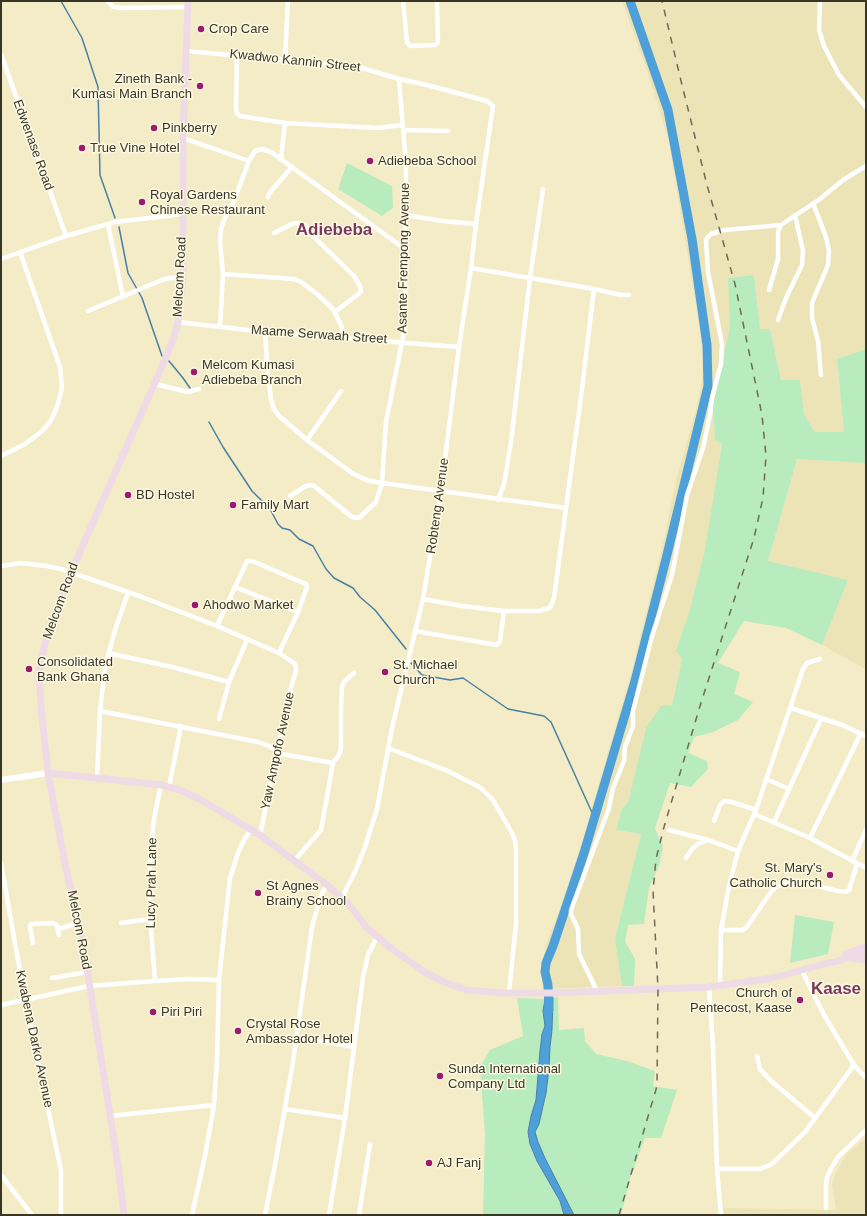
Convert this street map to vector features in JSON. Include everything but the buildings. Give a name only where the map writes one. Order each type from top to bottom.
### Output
[{"type":"main road","name":"Melcom Road","points":[[124,1215],[88,972],[48,774],[39,674],[48,632],[70,572],[155,384],[174,337],[178,322],[183,278],[183,138],[188,4]]},
{"type":"main road","points":[[48,774],[161,785],[203,801],[260,835],[327,885],[342,897],[366,927],[409,961],[426,973],[466,990],[481,992],[544,993],[720,986],[773,978],[802,971],[849,958],[865,948]]},
{"type":"main road","points":[[831,962],[834,959],[865,948]]},
{"type":"main road","points":[[849,958],[866,960]]},
{"type":"street","points":[[108,1],[112,7],[120,8],[188,4]]},
{"type":"street","points":[[285,59],[288,1]]},
{"type":"street","points":[[404,1],[407,42],[411,46],[434,45],[438,42],[437,1]]},
{"type":"street","points":[[820,1],[819,30],[824,46],[839,75],[866,107]]},
{"type":"street","name":"Kwadwo Kannin Street","points":[[186,51],[352,65],[487,102],[493,106]]},
{"type":"street","name":"Edwenase Road","points":[[1,54],[66,236]]},
{"type":"street","points":[[237,55],[237,113],[240,116],[285,123],[448,131]]},
{"type":"street","name":"Asante Frempong Avenue","points":[[290,496],[306,486],[313,485],[352,517],[359,518],[376,502],[382,483],[386,422],[405,327],[406,164],[399,79]]},
{"type":"street","name":"Robteng Avenue","points":[[342,897],[354,874],[371,830],[377,809],[388,748],[423,599],[441,491],[459,347],[472,268],[476,224],[493,106]]},
{"type":"street","points":[[281,159],[285,123]]},
{"type":"street","points":[[183,138],[249,161]]},
{"type":"street","points":[[220,327],[223,274],[220,241],[221,229],[224,220],[234,202],[249,161],[253,153],[259,150],[271,152],[405,249]]},
{"type":"street","points":[[597,991],[579,954],[578,929],[571,914],[571,910],[608,808],[613,788],[624,761],[625,747],[632,726],[633,711],[652,636],[672,575],[687,495],[708,430],[712,398],[721,364],[722,344],[708,272],[706,241],[711,234],[725,230],[781,224],[814,203],[837,184],[866,166]]},
{"type":"street","points":[[268,197],[271,191],[292,167]]},
{"type":"street","points":[[498,500],[504,484],[511,442],[530,278],[543,189]]},
{"type":"street","points":[[814,203],[829,251],[828,265],[812,303],[812,318],[818,341],[821,375]]},
{"type":"street","points":[[1,259],[66,236],[108,224],[183,214]]},
{"type":"street","points":[[406,215],[442,221],[476,224]]},
{"type":"street","points":[[778,320],[786,298],[802,265],[803,251],[794,215]]},
{"type":"street","points":[[274,234],[294,223],[304,224],[313,236],[354,276],[360,286],[361,292],[335,312]]},
{"type":"street","points":[[108,224],[123,297]]},
{"type":"street","points":[[769,290],[778,259],[778,232],[781,224]]},
{"type":"street","points":[[1,456],[26,444],[42,431],[50,422],[58,404],[62,387],[60,367],[20,252]]},
{"type":"street","points":[[472,268],[621,295],[629,295]]},
{"type":"street","points":[[223,274],[298,280],[318,294],[335,312],[341,324],[344,338]]},
{"type":"street","points":[[88,311],[166,278],[183,278]]},
{"type":"street","points":[[423,599],[462,606],[504,611],[539,611],[546,610],[551,606],[554,598],[594,289]]},
{"type":"street","name":"Maame Serwaah Street","points":[[178,322],[265,332],[459,347]]},
{"type":"street","points":[[265,332],[269,386],[274,409],[279,416],[307,440],[358,477],[382,483],[498,500],[566,508]]},
{"type":"street","points":[[155,384],[188,392],[199,389]]},
{"type":"street","points":[[307,440],[341,392]]},
{"type":"street","points":[[1,566],[11,564],[33,564],[61,569],[217,626],[279,654],[298,612],[307,587],[306,584],[249,560],[245,562],[217,626]]},
{"type":"street","points":[[234,587],[298,612]]},
{"type":"street","points":[[97,778],[101,687],[108,653],[128,593]]},
{"type":"street","points":[[415,631],[497,645],[500,642],[504,611]]},
{"type":"street","points":[[219,720],[229,682],[247,640]]},
{"type":"street","points":[[108,653],[172,667],[229,682]]},
{"type":"street","name":"Yaw Ampofo Avenue","points":[[260,835],[288,698],[296,667],[294,662],[279,654]]},
{"type":"street","points":[[720,986],[721,930],[728,886],[738,851],[755,812],[803,669],[807,663],[820,659]]},
{"type":"street","points":[[294,861],[321,830],[333,763],[339,755],[341,749],[342,687],[344,682],[354,674]]},
{"type":"street","points":[[791,708],[864,734],[810,838]]},
{"type":"street","points":[[100,711],[258,742],[269,746],[277,752],[289,756],[333,763]]},
{"type":"street","points":[[774,822],[821,719]]},
{"type":"street","points":[[169,787],[180,726]]},
{"type":"street","points":[[388,748],[448,771],[481,788],[493,800],[516,841],[516,924],[509,992]]},
{"type":"street","points":[[1,780],[48,774]]},
{"type":"street","points":[[766,779],[789,789]]},
{"type":"street","name":"Lucy Prah Lane","points":[[155,981],[150,919],[150,858],[161,785]]},
{"type":"street","points":[[714,821],[720,805],[724,801],[732,802],[810,838],[866,868]]},
{"type":"street","points":[[192,1215],[214,1105],[217,1061],[219,980],[230,878],[238,853],[251,829]]},
{"type":"street","points":[[669,830],[708,840],[738,851]]},
{"type":"street","points":[[852,861],[866,830]]},
{"type":"street","points":[[686,858],[692,849],[698,844],[708,840]]},
{"type":"street","name":"Kwabena Darko Avenue","points":[[1,863],[25,1000],[61,1170],[61,1215]]},
{"type":"street","points":[[721,930],[744,929],[771,892],[776,887],[785,883],[797,882],[838,892],[846,892],[850,890],[857,864]]},
{"type":"street","points":[[265,1215],[297,1037],[312,927],[321,895],[327,885]]},
{"type":"street","points":[[121,923],[150,919]]},
{"type":"street","points":[[33,943],[30,927],[31,924],[53,923],[57,925],[59,935]]},
{"type":"street","points":[[58,929],[79,923]]},
{"type":"street","points":[[329,1215],[345,1118],[363,977],[368,955],[377,937]]},
{"type":"street","points":[[802,971],[824,1015],[854,1064],[866,1078]]},
{"type":"street","points":[[52,978],[88,972]]},
{"type":"street","points":[[1,1005],[89,986],[189,979],[219,980]]},
{"type":"street","points":[[709,987],[713,1048],[717,1169],[721,1215]]},
{"type":"street","points":[[297,1037],[354,1047]]},
{"type":"street","points":[[757,1056],[760,1069],[770,1080],[815,1118]]},
{"type":"street","points":[[717,1169],[760,1169],[772,1164],[804,1132],[854,1064]]},
{"type":"street","points":[[110,1116],[214,1105]]},
{"type":"street","points":[[285,1109],[345,1118]]},
{"type":"street","points":[[826,1208],[827,1177],[831,1169],[838,1157],[866,1130]]},
{"type":"street","points":[[359,1215],[370,1144]]},
{"type":"street","points":[[1,1175],[32,1215]]},
{"type":"shaded area","points":[[622,1],[866,1],[866,349],[837,359],[844,432],[814,433],[804,414],[800,380],[781,380],[770,329],[760,329],[754,275],[729,278],[730,326],[713,406],[722,444],[704,554],[690,609],[677,651],[682,657],[672,706],[646,728],[628,803],[622,808],[616,830],[641,834],[615,939],[622,986],[542,989],[542,971],[546,944],[560,908],[583,838],[633,667],[664,540],[676,480],[696,411],[702,382],[703,354],[668,137],[645,65]]},
{"type":"shaded area","points":[[797,459],[866,463],[866,669],[822,645],[848,580],[768,561]]},
{"type":"shaded area","points":[[866,1138],[866,1215],[724,1215],[723,1208],[836,1210],[832,1185],[835,1175],[846,1155]]},
{"type":"green space","points":[[347,163],[392,186],[393,208],[382,216],[338,189]]},
{"type":"green space","points":[[754,275],[760,329],[770,329],[781,380],[800,380],[804,414],[814,432],[844,432],[837,359],[866,349],[866,463],[797,459],[768,561],[848,580],[822,645],[786,628],[744,621],[718,663],[740,672],[734,694],[753,702],[738,720],[713,732],[694,737],[688,753],[707,761],[708,769],[691,787],[670,783],[655,828],[663,847],[659,866],[649,888],[644,924],[628,925],[625,941],[635,959],[634,986],[622,986],[615,939],[641,834],[616,830],[622,808],[628,803],[646,728],[662,705],[672,706],[682,658],[676,651],[690,609],[704,554],[722,444],[715,440],[713,406],[730,326],[728,278]]},
{"type":"green space","points":[[795,915],[834,922],[828,954],[790,963]]},
{"type":"green space","points":[[558,997],[559,1030],[584,1028],[585,1041],[596,1054],[627,1061],[655,1071],[653,1086],[677,1090],[661,1138],[645,1138],[631,1176],[621,1215],[574,1215],[538,1142],[535,1132],[543,1109],[549,1069],[553,998]]},
{"type":"green space","points":[[517,998],[545,999],[543,1011],[545,1026],[542,1034],[536,1100],[528,1132],[530,1144],[537,1161],[560,1201],[564,1215],[483,1215],[485,1134],[480,1067],[490,1050],[523,1036]]},
{"type":"water","points":[[553,998],[552,1030],[546,1093],[539,1124],[535,1132],[545,1158],[574,1215],[564,1215],[560,1201],[537,1161],[530,1144],[528,1132],[536,1100],[542,1034],[545,1026],[543,1011],[545,999]]},
{"type":"waterway","points":[[61,1],[82,38],[98,87],[100,175],[115,218]]},
{"type":"waterway","points":[[549,1010],[548,985],[545,972],[546,963],[584,853],[635,681],[708,386],[707,345],[692,239],[668,110],[630,1]]},
{"type":"waterway","points":[[119,227],[128,273],[142,298],[162,356]]},
{"type":"waterway","points":[[169,361],[190,388]]},
{"type":"waterway","points":[[209,422],[223,447],[252,491],[270,509],[278,524],[282,528],[290,530],[299,539],[313,546],[326,569],[334,578],[353,588],[360,597],[375,610],[406,649]]},
{"type":"waterway","points":[[411,663],[422,675],[450,680],[463,678],[508,709],[544,716],[551,722],[594,817]]},
{"type":"railway","points":[[619,1215],[657,1086],[658,989],[653,891],[656,859],[700,706],[754,538],[763,498],[766,456],[762,415],[735,284],[707,185],[662,1]]},
{"type":"place","name":"Crop Care","points":[[201,29]]},
{"type":"place","name":"Zineth Bank - Kumasi Main Branch","points":[[200,86]]},
{"type":"place","name":"Pinkberry","points":[[154,128]]},
{"type":"place","name":"True Vine Hotel","points":[[82,148]]},
{"type":"place","name":"Adiebeba School","points":[[370,161]]},
{"type":"place","name":"Royal Gardens Chinese Restaurant","points":[[142,202]]},
{"type":"place","name":"Melcom Kumasi Adiebeba Branch","points":[[194,372]]},
{"type":"place","name":"BD Hostel","points":[[128,495]]},
{"type":"place","name":"Family Mart","points":[[233,505]]},
{"type":"place","name":"Ahodwo Market","points":[[195,605]]},
{"type":"place","name":"Consolidated Bank Ghana","points":[[29,669]]},
{"type":"place","name":"St. Michael Church","points":[[385,672]]},
{"type":"place","name":"St. Mary's Catholic Church","points":[[830,875]]},
{"type":"place","name":"St Agnes Brainy School","points":[[258,893]]},
{"type":"place","name":"Church of Pentecost, Kaase","points":[[800,1000]]},
{"type":"place","name":"Piri Piri","points":[[153,1012]]},
{"type":"place","name":"Crystal Rose Ambassador Hotel","points":[[238,1031]]},
{"type":"place","name":"Sunda International Company Ltd","points":[[440,1076]]},
{"type":"place","name":"AJ Fanj","points":[[429,1163]]},
{"type":"district","name":"Adiebeba","points":[[334,230]]},
{"type":"district","name":"Kaase","points":[[836,989]]}]
